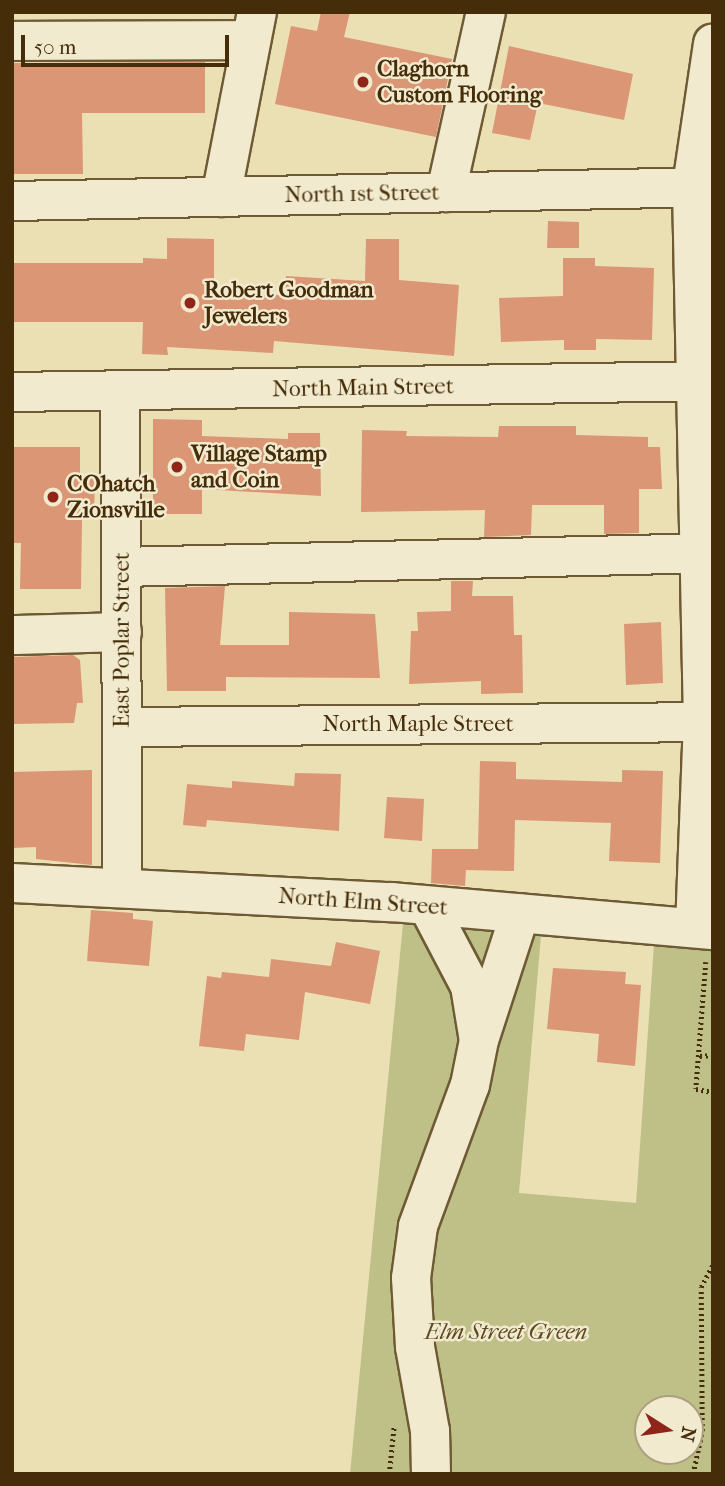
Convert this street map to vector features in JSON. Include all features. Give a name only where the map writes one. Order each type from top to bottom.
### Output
[{"type":"street","points":[[446,192],[486,12]]},
{"type":"street","points":[[12,41],[254,26],[221,197]]},
{"type":"street","points":[[702,939],[708,722],[702,187],[713,44]]},
{"type":"street","name":"North 1st Street","points":[[12,201],[702,187]]},
{"type":"street","name":"North Main Street","points":[[12,392],[705,382]]},
{"type":"street","name":"East Poplar Street","points":[[121,392],[123,887]]},
{"type":"street","points":[[121,567],[707,553]]},
{"type":"street","points":[[12,635],[122,632]]},
{"type":"street","name":"North Maple Street","points":[[122,727],[708,722]]},
{"type":"street","name":"North Elm Street","points":[[12,883],[123,887],[428,906],[520,914],[702,939]]},
{"type":"street","points":[[428,906],[470,986],[479,1040]]},
{"type":"street","points":[[431,1474],[430,1431],[415,1348],[411,1278],[418,1226],[470,1085],[479,1040],[520,914]]},
{"type":"path","points":[[702,939],[709,963],[696,1089],[713,1092]]},
{"type":"path","points":[[699,1056],[713,1055]]},
{"type":"path","points":[[693,1474],[702,1431],[701,1287],[713,1264]]},
{"type":"green space","name":"Elm Street Green","points":[[404,913],[542,924],[519,1193],[636,1203],[655,930],[713,937],[713,1474],[350,1474]]},
{"type":"building","name":"Claghorn Custom Flooring","points":[[321,12],[350,12],[344,37],[452,59],[436,137],[275,104],[291,26],[317,31]]},
{"type":"building","points":[[509,46],[633,74],[624,120],[538,103],[530,140],[492,133]]},
{"type":"building","points":[[205,62],[205,113],[82,113],[83,174],[14,174],[14,63]]},
{"type":"building","points":[[548,221],[579,222],[579,248],[547,248]]},
{"type":"building","points":[[167,238],[214,239],[214,294],[285,295],[286,276],[365,281],[366,239],[399,239],[399,280],[459,285],[454,356],[274,341],[273,353],[167,347],[168,355],[142,354],[143,322],[12,322],[12,263],[143,263],[143,258],[167,259]]},
{"type":"building","points":[[563,258],[595,258],[595,266],[654,268],[652,340],[596,339],[596,350],[564,350],[564,340],[501,342],[499,298],[563,296]]},
{"type":"building","points":[[153,419],[202,420],[202,436],[288,439],[288,433],[320,433],[321,496],[202,489],[202,514],[153,514]]},
{"type":"building","points":[[499,426],[576,426],[576,435],[648,437],[648,447],[660,447],[662,489],[639,489],[639,533],[604,534],[604,505],[532,505],[531,535],[484,537],[485,510],[361,512],[362,430],[407,431],[406,436],[498,437]]},
{"type":"building","name":"COhatch Zionsville","points":[[12,447],[80,447],[80,475],[95,475],[94,519],[82,519],[81,589],[20,589],[21,543],[12,543]]},
{"type":"building","points":[[451,581],[473,581],[472,596],[513,596],[514,635],[522,635],[523,693],[481,694],[481,681],[409,684],[411,631],[418,631],[417,612],[451,611]]},
{"type":"building","points":[[225,586],[220,645],[289,645],[289,612],[375,614],[380,678],[226,677],[226,691],[167,691],[165,588]]},
{"type":"building","points":[[661,622],[663,683],[626,685],[624,624]]},
{"type":"building","points":[[73,655],[80,660],[83,703],[77,703],[74,723],[12,724],[12,657]]},
{"type":"building","points":[[480,761],[516,762],[516,779],[622,782],[622,770],[663,771],[660,863],[609,861],[611,823],[515,820],[514,871],[466,870],[465,886],[431,883],[432,849],[478,849]]},
{"type":"building","points":[[92,770],[92,865],[36,859],[36,847],[12,848],[12,772]]},
{"type":"building","points":[[295,773],[341,774],[339,831],[207,820],[206,827],[183,825],[187,784],[232,788],[232,781],[294,786]]},
{"type":"building","points":[[387,797],[424,799],[422,841],[384,838]]},
{"type":"building","points":[[91,910],[133,913],[133,919],[153,921],[149,966],[87,961]]},
{"type":"building","points":[[336,942],[380,951],[370,1004],[305,992],[299,1040],[246,1034],[244,1051],[199,1046],[207,976],[221,978],[222,972],[269,977],[271,959],[331,966]]},
{"type":"building","points":[[553,968],[626,972],[625,984],[641,985],[635,1066],[597,1062],[599,1034],[547,1029]]},
{"type":"place","name":"Claghorn Custom Flooring","points":[[363,82]]},
{"type":"place","name":"Robert Goodman Jewelers","points":[[190,303]]},
{"type":"place","name":"Village Stamp and Coin","points":[[177,467]]},
{"type":"place","name":"COhatch Zionsville","points":[[53,497]]}]
